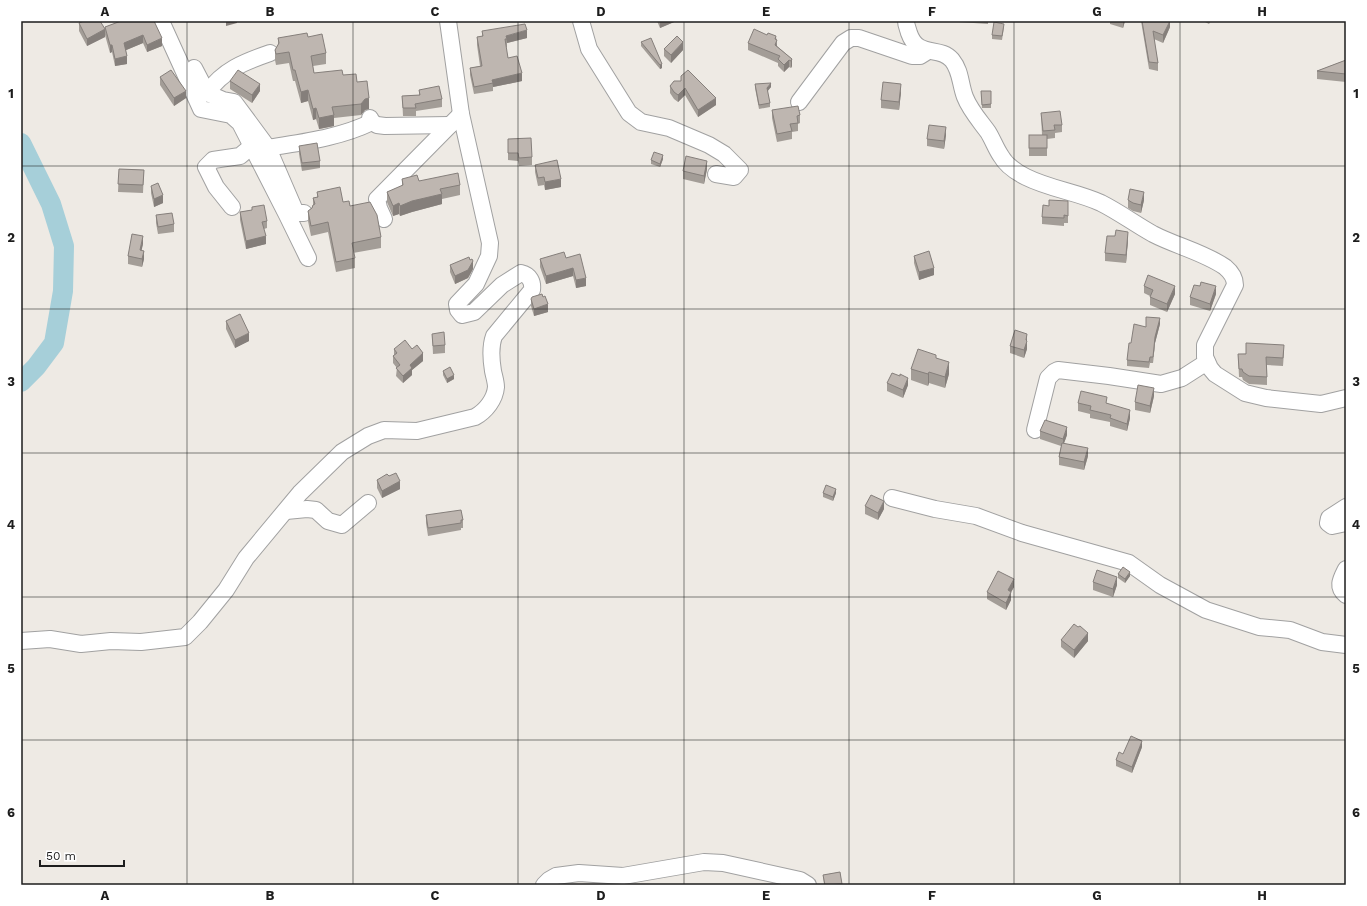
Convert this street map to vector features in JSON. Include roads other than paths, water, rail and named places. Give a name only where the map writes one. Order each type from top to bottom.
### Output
[{"type":"street","points":[[161,21],[201,109],[231,114],[240,123],[308,258]]},
{"type":"street","points":[[173,21],[198,79],[207,93],[222,100],[234,102],[268,148],[296,213],[304,214]]},
{"type":"street","points":[[21,640],[50,639],[81,644],[111,641],[141,642],[185,637],[200,622],[226,590],[246,558],[300,493],[342,452],[368,436],[384,430],[417,431],[475,417],[481,414],[486,408],[493,396],[496,386],[492,361],[492,343],[494,336],[528,296],[532,290],[532,286],[530,279],[526,274],[521,273],[502,285],[474,312],[462,315],[458,310],[458,304],[476,284],[489,256],[490,243],[461,114],[448,21]]},
{"type":"street","points":[[581,21],[589,49],[629,113],[641,122],[669,128],[709,145],[724,154],[740,170],[734,177],[716,174]]},
{"type":"street","points":[[906,21],[914,44],[928,51],[940,53],[950,58],[957,67],[961,78],[963,92],[969,104],[980,123],[987,131],[1001,158],[1012,167],[1039,183],[1073,192],[1100,203],[1154,234],[1214,261],[1231,273],[1235,279],[1235,284],[1205,345],[1204,351],[1210,368],[1220,378],[1245,393],[1266,398],[1321,404],[1346,398]]},
{"type":"street","points":[[799,102],[843,43],[851,38],[859,38],[912,56],[920,56],[928,51]]},
{"type":"street","points":[[207,93],[214,83],[229,71],[247,61],[270,53]]},
{"type":"street","points":[[384,219],[377,199],[461,114]]},
{"type":"street","points":[[268,148],[322,139],[356,130],[371,120],[377,125],[385,126],[450,125]]},
{"type":"street","points":[[232,207],[216,187],[206,167],[213,160],[240,156],[252,146]]},
{"type":"street","points":[[1035,430],[1048,378],[1058,370],[1161,384],[1182,378],[1207,362]]},
{"type":"street","points":[[892,498],[935,509],[976,516],[1022,533],[1129,563],[1160,585],[1206,610],[1259,627],[1290,630],[1322,642],[1346,645]]},
{"type":"street","points":[[286,511],[307,509],[316,510],[328,521],[342,525],[368,503]]},
{"type":"street","points":[[1346,507],[1329,518],[1328,523],[1332,526],[1346,523]]},
{"type":"street","points":[[1346,569],[1339,584],[1341,591],[1346,595]]},
{"type":"street","points":[[544,885],[548,880],[556,876],[579,879],[623,876],[704,862],[723,863],[738,866],[800,880],[808,885]]},
{"type":"waterway","points":[[21,143],[51,204],[64,246],[63,291],[54,343],[36,367],[21,382]]}]
